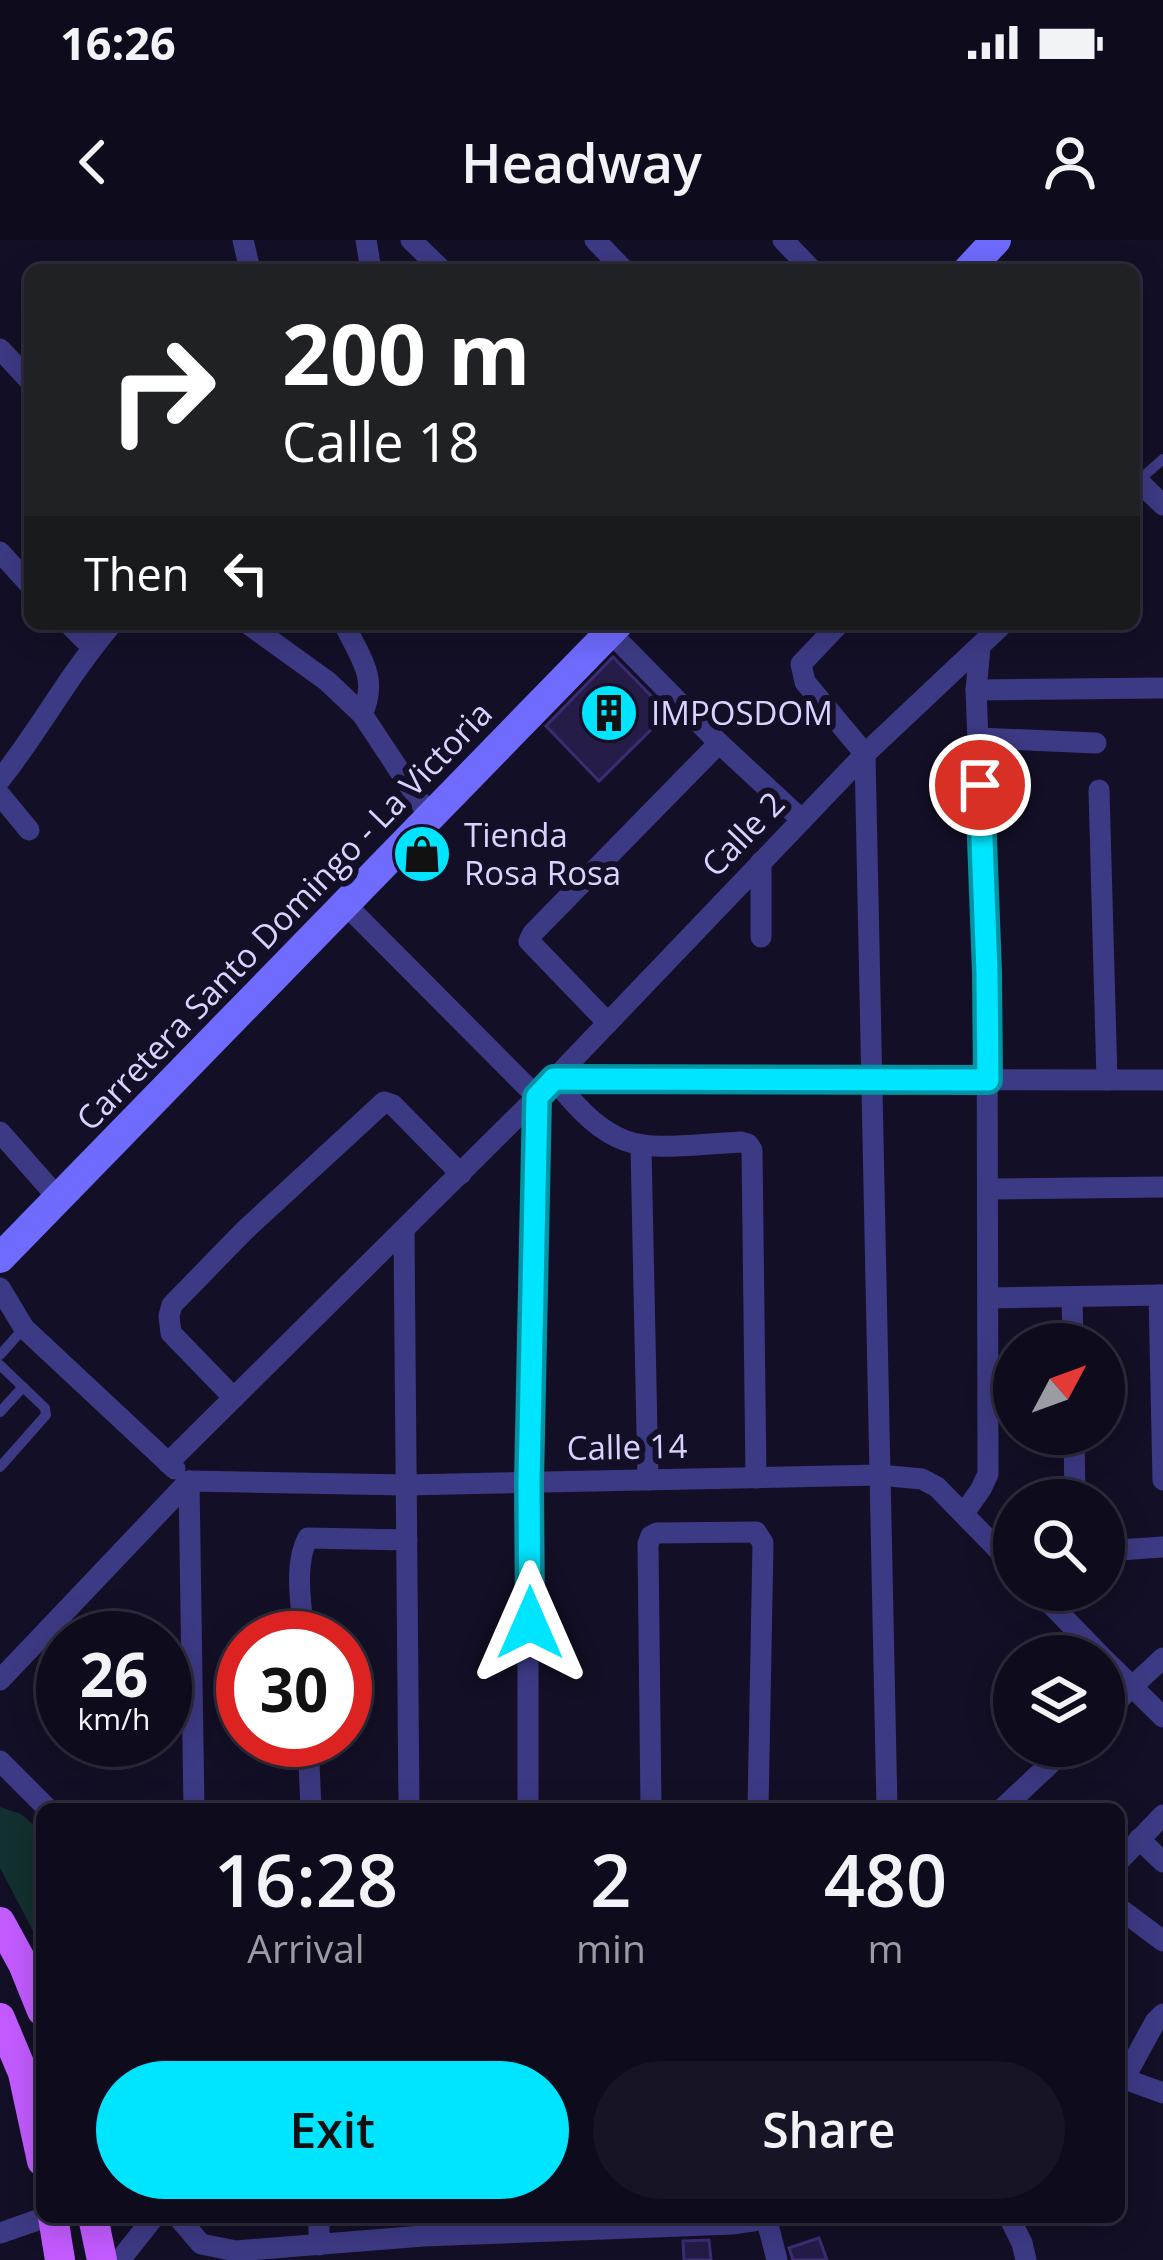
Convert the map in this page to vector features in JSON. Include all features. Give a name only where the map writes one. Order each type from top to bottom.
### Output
[{"type":"main road","name":"Carretera Santo Domingo - La Victoria","points":[[0,1258],[607,630]]},
{"type":"main road","points":[[0,1922],[36,1996]]},
{"type":"main road","points":[[0,2018],[23,2073],[36,2133]]},
{"type":"main road","points":[[51,2223],[60,2260]]},
{"type":"main road","points":[[94,2223],[102,2260]]},
{"type":"street","points":[[411,240],[436,264]]},
{"type":"street","points":[[595,240],[618,264]]},
{"type":"street","points":[[783,240],[806,264]]},
{"type":"street","points":[[2,353],[24,375]]},
{"type":"street","points":[[0,552],[24,578]]},
{"type":"street","points":[[75,630],[92,647]]},
{"type":"street","points":[[0,780],[107,630]]},
{"type":"street","points":[[256,630],[327,681],[362,714],[430,818]]},
{"type":"street","points":[[347,630],[370,682],[362,714]]},
{"type":"street","points":[[613,630],[719,743],[802,820]]},
{"type":"street","points":[[833,630],[801,664],[805,682],[865,754],[886,1803]]},
{"type":"street","name":"Calle 2","points":[[168,1462],[537,1097],[865,754],[997,630]]},
{"type":"street","points":[[980,648],[976,690],[987,973],[988,1474],[964,1513],[993,1542]]},
{"type":"street","points":[[976,690],[1163,688]]},
{"type":"street","points":[[978,738],[1096,743]]},
{"type":"street","points":[[608,1023],[529,941],[719,743]]},
{"type":"street","points":[[1099,790],[1107,1080]]},
{"type":"street","points":[[0,795],[29,830]]},
{"type":"street","points":[[760,938],[761,862]]},
{"type":"street","points":[[346,905],[537,1097],[529,1482],[529,1803]]},
{"type":"street","points":[[554,1079],[1163,1081]]},
{"type":"street","points":[[554,1079],[589,1119],[614,1138],[641,1148],[740,1142],[752,1150],[756,1478]]},
{"type":"street","points":[[234,1398],[171,1333],[169,1316],[172,1305],[244,1231],[384,1102],[393,1105],[460,1174]]},
{"type":"street","points":[[0,1132],[59,1198]]},
{"type":"street","points":[[641,1148],[647,1480]]},
{"type":"street","points":[[988,1189],[1163,1187]]},
{"type":"street","points":[[404,1232],[409,1803]]},
{"type":"street","points":[[0,1288],[23,1328],[189,1481],[194,1803]]},
{"type":"street","points":[[988,1298],[1161,1295],[1163,1480]]},
{"type":"street","points":[[1072,1297],[1073,1323]]},
{"type":"street","name":"Calle 14","points":[[189,1481],[407,1485],[879,1475],[922,1479],[964,1513]]},
{"type":"street","points":[[0,1680],[189,1481]]},
{"type":"street","points":[[651,1803],[651,1536],[755,1532],[763,1543],[758,1803]]},
{"type":"street","points":[[303,1611],[301,1565],[308,1538],[407,1540]]},
{"type":"street","points":[[1125,1550],[1163,1547]]},
{"type":"street","points":[[1058,1611],[1081,1635]]},
{"type":"street","points":[[1125,1694],[1163,1658]]},
{"type":"street","points":[[1125,1681],[1163,1717]]},
{"type":"street","points":[[0,1761],[42,1803]]},
{"type":"street","points":[[309,1767],[310,1803]]},
{"type":"street","points":[[1009,1803],[1048,1767]]},
{"type":"street","points":[[0,1786],[41,1803]]},
{"type":"street","points":[[1125,1854],[1163,1815]]},
{"type":"street","points":[[1139,1839],[1163,1862]]},
{"type":"street","points":[[1125,1913],[1163,1941]]},
{"type":"street","points":[[1125,2071],[1163,2014]]},
{"type":"street","points":[[1125,2079],[1163,2093]]},
{"type":"street","points":[[0,2233],[36,2221]]},
{"type":"street","points":[[120,2260],[149,2223]]},
{"type":"street","points":[[183,2223],[201,2244],[236,2251],[319,2245],[423,2226],[590,2223]]},
{"type":"street","points":[[319,2223],[319,2245]]},
{"type":"street","points":[[691,2223],[738,2223]]},
{"type":"street","points":[[767,2223],[776,2260]]},
{"type":"street","points":[[1012,2223],[1026,2260]]},
{"type":"lane","points":[[0,1355],[23,1328]]},
{"type":"lane","points":[[0,1365],[45,1408],[45,1419],[0,1467]]},
{"type":"lane","points":[[0,1412],[23,1387]]},
{"type":"green space","points":[[0,1807],[21,1814],[36,1827],[36,1937],[0,1868]]},
{"type":"building","name":"IMPOSDOM","points":[[613,657],[668,713],[599,781],[546,726]]},
{"type":"building","points":[[819,2238],[827,2260],[793,2260],[789,2248]]},
{"type":"building","points":[[709,2240],[711,2260],[684,2260],[683,2241]]},
{"type":"place","name":"IMPOSDOM","points":[[609,713]]},
{"type":"place","name":"Tienda Rosa Rosa","points":[[422,854]]},
{"type":"route","points":[[530,1623],[537,1097],[554,1079],[988,1080],[980,785]]}]
